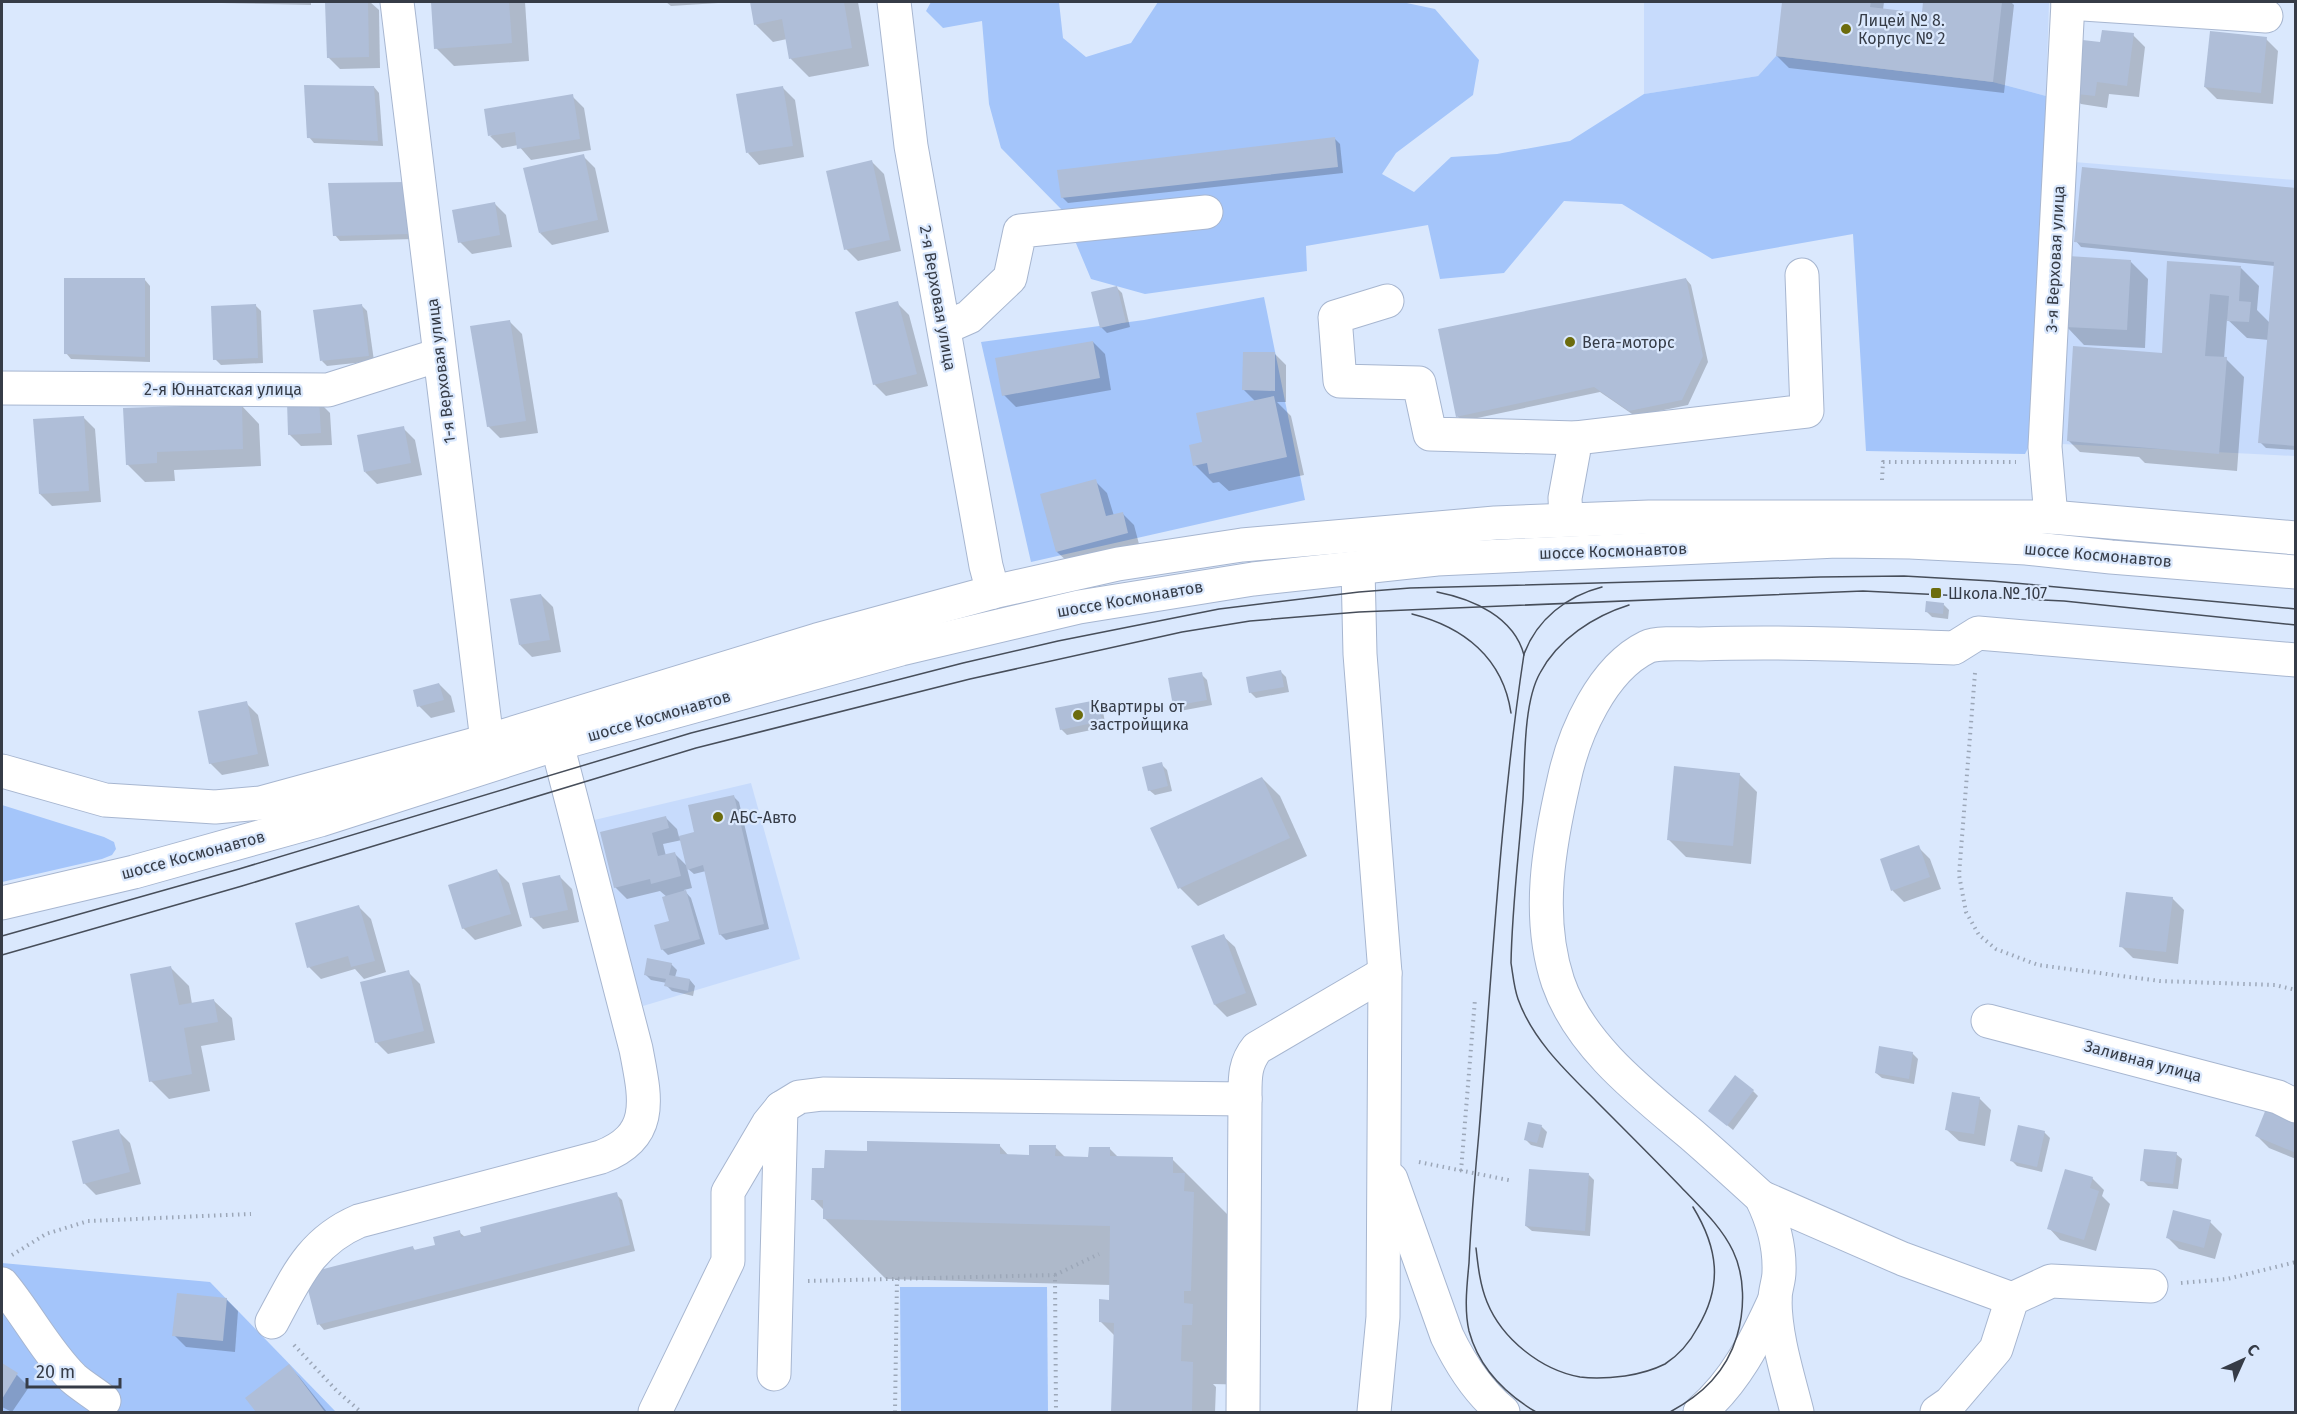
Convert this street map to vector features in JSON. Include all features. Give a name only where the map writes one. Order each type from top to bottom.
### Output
[{"type":"main road","name":"1-я Верховая улица","points":[[397,2],[487,741]]},
{"type":"main road","name":"2-я Верховая улица","points":[[894,2],[910,146],[986,566],[993,592]]},
{"type":"main road","points":[[2068,2],[2266,16]]},
{"type":"main road","name":"3-я Верховая улица","points":[[2051,517],[2045,447],[2068,2]]},
{"type":"main road","points":[[944,328],[969,317],[1010,278],[1020,231],[1206,212]]},
{"type":"main road","points":[[1387,301],[1335,317],[1340,381],[1419,384],[1430,434],[1576,438],[1807,411],[1802,275]]},
{"type":"main road","name":"2-я Юннатская улица","points":[[2,388],[328,390],[439,356]]},
{"type":"main road","points":[[1566,519],[1566,498],[1576,438]]},
{"type":"main road","name":"шоссе Космонавтов","points":[[2,771],[105,800],[215,807],[261,803],[487,741],[817,640],[993,592],[1118,564],[1242,545],[1566,519],[1649,517],[1850,519],[2051,517],[2295,538]]},
{"type":"main road","name":"шоссе Космонавтов","points":[[2,903],[134,872],[320,820],[557,744],[900,648],[1079,607],[1253,579],[1503,555],[1846,541],[2026,548],[2295,572]]},
{"type":"main road","points":[[1358,569],[1360,654],[1385,973],[1383,1317],[1374,1413]]},
{"type":"main road","points":[[2151,1287],[2051,1281],[2012,1299],[1903,1259],[1761,1197],[1651,1100],[1586,1033],[1569,1006],[1559,984],[1550,943],[1547,881],[1548,856],[1567,766],[1590,707],[1617,669],[1648,646],[1775,642],[1954,648],[1978,633],[2295,660]]},
{"type":"main road","points":[[272,1322],[303,1263],[344,1227],[359,1221],[601,1157],[615,1152],[630,1141],[639,1129],[645,1110],[636,1049],[557,744]]},
{"type":"main road","points":[[1243,1413],[1245,1073],[1249,1059],[1257,1048],[1385,973]]},
{"type":"main road","name":"Заливная улица","points":[[1988,1021],[2278,1097],[2295,1106]]},
{"type":"main road","points":[[655,1413],[728,1261],[728,1192],[768,1124],[781,1108],[799,1098],[823,1094],[1245,1098]]},
{"type":"main road","points":[[774,1374],[781,1108]]},
{"type":"main road","points":[[1383,1155],[1458,1359],[1492,1403],[1503,1413]]},
{"type":"main road","points":[[1761,1197],[1772,1217],[1777,1239],[1779,1272],[1775,1299],[1781,1351],[1797,1413]]},
{"type":"main road","points":[[6,1270],[17,1301],[45,1344],[74,1378],[104,1401]]},
{"type":"main road","points":[[1700,1413],[1721,1392],[1739,1368],[1759,1335],[1775,1299]]},
{"type":"main road","points":[[1938,1413],[1950,1403],[1996,1348],[2012,1299]]},
{"type":"path","points":[[1882,480],[1883,462],[2020,462]]},
{"type":"path","points":[[1978,633],[1959,875],[1960,890],[1966,912],[1979,935],[1996,949],[2038,965],[2160,981],[2275,985],[2295,990]]},
{"type":"path","points":[[1461,1170],[1474,999]]},
{"type":"path","points":[[1383,1155],[1513,1181]]},
{"type":"path","points":[[6,1270],[46,1234],[88,1221],[251,1214]]},
{"type":"path","points":[[800,1281],[1055,1275],[1099,1254]]},
{"type":"path","points":[[2151,1287],[2227,1279],[2295,1262]]},
{"type":"path","points":[[1055,1275],[1056,1413]]},
{"type":"path","points":[[895,1413],[897,1278]]},
{"type":"path","points":[[272,1322],[337,1391],[362,1413]]},
{"type":"shaded area","points":[[931,2],[1059,2],[1063,38],[1086,57],[1131,43],[1158,2],[1402,2],[1435,9],[1479,60],[1473,95],[1396,153],[1382,174],[1414,192],[1451,157],[1497,154],[1570,141],[1644,94],[1758,76],[1776,56],[1993,82],[2046,96],[2040,425],[2025,454],[1866,451],[1853,234],[1712,259],[1622,204],[1564,201],[1504,273],[1440,279],[1428,225],[1306,246],[1307,271],[1145,294],[1091,279],[1062,210],[1001,148],[989,104],[982,21],[943,28],[926,11]]},
{"type":"shaded area","name":"Лицей № 8. Корпус № 2","points":[[1644,2],[2049,2],[2046,96],[1993,82],[1776,56],[1758,76],[1644,94]]},
{"type":"shaded area","points":[[2074,162],[2295,180],[2295,456],[2062,444],[2065,327]]},
{"type":"shaded area","points":[[1264,297],[1305,500],[1031,562],[981,342],[1144,320]]},
{"type":"shaded area","points":[[751,783],[800,959],[643,1006],[590,821]]},
{"type":"shaded area","points":[[2,805],[104,837],[114,842],[116,849],[112,855],[102,859],[2,882]]},
{"type":"shaded area","points":[[2,1263],[210,1282],[336,1412],[2,1412]]},
{"type":"shaded area","points":[[900,1287],[1047,1287],[1048,1412],[901,1412]]},
{"type":"building","points":[[325,2],[368,2],[369,57],[327,58]]},
{"type":"building","points":[[431,2],[509,2],[512,43],[434,49]]},
{"type":"building","points":[[750,2],[844,2],[852,48],[789,59],[782,19],[754,25]]},
{"type":"building","points":[[1782,2],[1871,2],[1870,7],[1922,13],[1923,2],[2002,2],[1993,82],[1776,56]]},
{"type":"building","points":[[2102,30],[2134,33],[2127,86],[2097,82],[2095,96],[2068,93],[2074,39],[2100,42]]},
{"type":"building","points":[[2210,31],[2267,37],[2261,93],[2204,87]]},
{"type":"building","points":[[304,85],[374,86],[378,141],[307,138]]},
{"type":"building","points":[[783,86],[793,146],[746,153],[736,94]]},
{"type":"building","points":[[573,94],[580,139],[517,149],[515,132],[488,136],[484,109]]},
{"type":"building","points":[[1335,137],[1338,167],[1061,198],[1057,170]]},
{"type":"building","points":[[584,154],[598,220],[539,233],[523,168]]},
{"type":"building","points":[[872,160],[890,240],[844,250],[826,171]]},
{"type":"building","points":[[2082,167],[2296,188],[2296,446],[2258,443],[2274,262],[2074,242]]},
{"type":"building","points":[[407,182],[409,234],[333,236],[328,183]]},
{"type":"building","points":[[495,202],[500,235],[458,243],[452,210]]},
{"type":"building","points":[[2068,256],[2131,260],[2127,330],[2065,327]]},
{"type":"building","points":[[2167,261],[2241,266],[2239,301],[2251,302],[2249,322],[2227,321],[2229,296],[2210,294],[2205,356],[2227,357],[2219,454],[2067,441],[2073,346],[2162,353]]},
{"type":"building","points":[[64,278],[145,278],[145,357],[64,354]]},
{"type":"building","name":"Вега-моторс","points":[[1686,278],[1703,356],[1682,400],[1629,411],[1594,387],[1456,417],[1438,329]]},
{"type":"building","points":[[1117,286],[1126,322],[1100,328],[1091,292]]},
{"type":"building","points":[[898,301],[917,374],[873,385],[855,312]]},
{"type":"building","points":[[256,304],[258,358],[213,360],[211,306]]},
{"type":"building","points":[[362,304],[369,356],[320,361],[313,310]]},
{"type":"building","points":[[510,320],[526,421],[487,427],[470,326]]},
{"type":"building","points":[[1093,341],[1100,378],[1002,396],[995,358]]},
{"type":"building","points":[[1243,352],[1275,352],[1275,391],[1242,390]]},
{"type":"building","points":[[1274,396],[1287,457],[1209,474],[1207,463],[1193,466],[1189,445],[1202,442],[1196,413]]},
{"type":"building","points":[[319,400],[321,433],[288,435],[287,401]]},
{"type":"building","points":[[242,404],[243,449],[157,452],[157,463],[126,465],[123,408]]},
{"type":"building","points":[[84,416],[89,491],[39,494],[33,419]]},
{"type":"building","points":[[404,426],[411,463],[364,472],[357,435]]},
{"type":"building","points":[[1096,479],[1106,516],[1123,512],[1128,533],[1056,552],[1040,494]]},
{"type":"building","points":[[541,594],[550,640],[519,645],[510,599]]},
{"type":"building","points":[[1926,601],[1944,603],[1943,614],[1925,612]]},
{"type":"building","points":[[1281,670],[1284,687],[1249,693],[1246,677]]},
{"type":"building","points":[[1202,672],[1207,700],[1173,706],[1168,678]]},
{"type":"building","points":[[439,683],[444,700],[417,707],[413,690]]},
{"type":"building","name":"Квартиры от застройщика","points":[[1097,700],[1102,721],[1060,730],[1055,708]]},
{"type":"building","points":[[247,701],[258,754],[209,764],[198,711]]},
{"type":"building","points":[[1162,762],[1168,786],[1148,791],[1142,767]]},
{"type":"building","points":[[1674,766],[1740,773],[1733,846],[1667,840]]},
{"type":"building","points":[[1262,777],[1290,838],[1178,889],[1150,828]]},
{"type":"building","points":[[734,795],[764,924],[719,935],[703,865],[687,870],[679,836],[694,832],[688,805]]},
{"type":"building","points":[[666,816],[669,828],[652,833],[658,856],[675,852],[681,876],[651,884],[650,879],[614,888],[600,832]]},
{"type":"building","points":[[1919,845],[1930,877],[1891,891],[1880,859]]},
{"type":"building","points":[[497,869],[511,914],[462,929],[448,885]]},
{"type":"building","points":[[560,875],[568,910],[530,918],[522,883]]},
{"type":"building","points":[[686,890],[700,939],[661,950],[654,925],[669,921],[662,897]]},
{"type":"building","points":[[2126,892],[2173,897],[2166,952],[2119,947]]},
{"type":"building","points":[[359,905],[375,961],[351,967],[348,956],[307,968],[295,923]]},
{"type":"building","points":[[1224,934],[1246,993],[1214,1005],[1191,946]]},
{"type":"building","points":[[647,958],[672,963],[669,975],[690,979],[688,991],[664,986],[666,979],[644,975]]},
{"type":"building","points":[[171,966],[179,1005],[214,999],[218,1022],[184,1028],[192,1074],[149,1082],[130,974]]},
{"type":"building","points":[[409,970],[424,1031],[375,1043],[360,982]]},
{"type":"building","points":[[1879,1046],[1913,1052],[1909,1079],[1875,1073]]},
{"type":"building","points":[[1735,1075],[1754,1090],[1727,1126],[1708,1111]]},
{"type":"building","points":[[1952,1092],[1980,1097],[1974,1134],[1945,1130]]},
{"type":"building","points":[[2266,1109],[2296,1121],[2296,1153],[2255,1136]]},
{"type":"building","points":[[1528,1122],[1542,1125],[1537,1143],[1524,1140]]},
{"type":"building","points":[[2018,1125],[2045,1131],[2037,1167],[2010,1161]]},
{"type":"building","points":[[119,1129],[130,1172],[83,1184],[72,1141]]},
{"type":"building","points":[[867,1141],[1000,1144],[1000,1154],[1029,1155],[1029,1145],[1056,1145],[1055,1156],[1088,1157],[1089,1147],[1110,1147],[1110,1156],[1173,1157],[1173,1173],[1185,1173],[1184,1191],[1194,1192],[1191,1291],[1184,1291],[1184,1303],[1193,1304],[1192,1325],[1182,1325],[1181,1361],[1193,1362],[1192,1412],[1111,1412],[1114,1323],[1099,1322],[1099,1299],[1109,1300],[1110,1226],[823,1219],[823,1200],[811,1200],[812,1168],[824,1168],[825,1150],[867,1151]]},
{"type":"building","points":[[2144,1149],[2177,1152],[2173,1184],[2140,1181]]},
{"type":"building","points":[[1529,1169],[1589,1173],[1585,1231],[1525,1226]]},
{"type":"building","points":[[2065,1169],[2093,1177],[2090,1188],[2099,1191],[2084,1240],[2047,1229]]},
{"type":"building","points":[[617,1192],[630,1245],[317,1325],[304,1274],[413,1246],[414,1250],[435,1245],[433,1237],[460,1230],[461,1237],[481,1232],[480,1227]]},
{"type":"building","points":[[2173,1210],[2211,1220],[2204,1248],[2166,1238]]},
{"type":"building","points":[[177,1293],[227,1298],[223,1341],[172,1336]]},
{"type":"building","points":[[2,1363],[18,1373],[2,1399]]},
{"type":"building","points":[[289,1364],[325,1412],[256,1412],[245,1398]]},
{"type":"tram line","points":[[2,936],[239,869],[691,733],[963,663],[1058,641],[1219,609],[1410,588],[1904,576],[1992,581],[2296,609]]},
{"type":"tram line","points":[[1536,1412],[1513,1397],[1486,1368],[1473,1344],[1467,1314],[1472,1214],[1497,893],[1524,654],[1537,630],[1555,611],[1577,596],[1602,587]]},
{"type":"tram line","points":[[2,955],[242,886],[696,748],[970,679],[1182,632],[1250,621],[1359,612],[1863,591],[2064,601],[2296,625]]},
{"type":"tram line","points":[[1437,592],[1478,605],[1502,620],[1519,642],[1524,655]]},
{"type":"tram line","points":[[1629,605],[1590,622],[1567,639],[1548,661],[1534,686],[1526,734],[1511,963],[1518,999],[1533,1029],[1552,1056],[1710,1217],[1728,1242],[1737,1261],[1742,1282],[1740,1326],[1727,1361],[1703,1390],[1670,1412]]},
{"type":"tram line","points":[[1412,614],[1448,627],[1478,648],[1490,661],[1499,676],[1507,693],[1511,713]]},
{"type":"tram line","points":[[1476,1248],[1481,1282],[1487,1302],[1502,1328],[1524,1351],[1551,1368],[1580,1377],[1602,1378],[1630,1375],[1645,1372],[1675,1357],[1691,1338],[1706,1311],[1714,1281],[1714,1267],[1708,1237],[1693,1207]]},
{"type":"place","name":"Лицей № 8. Корпус № 2","points":[[1846,29]]},
{"type":"place","name":"Вега-моторс","points":[[1570,342]]},
{"type":"place","name":"Школа № 107","points":[[1936,593]]},
{"type":"place","name":"Квартиры от застройщика","points":[[1078,715]]},
{"type":"place","name":"АБС-Авто","points":[[718,817]]}]
